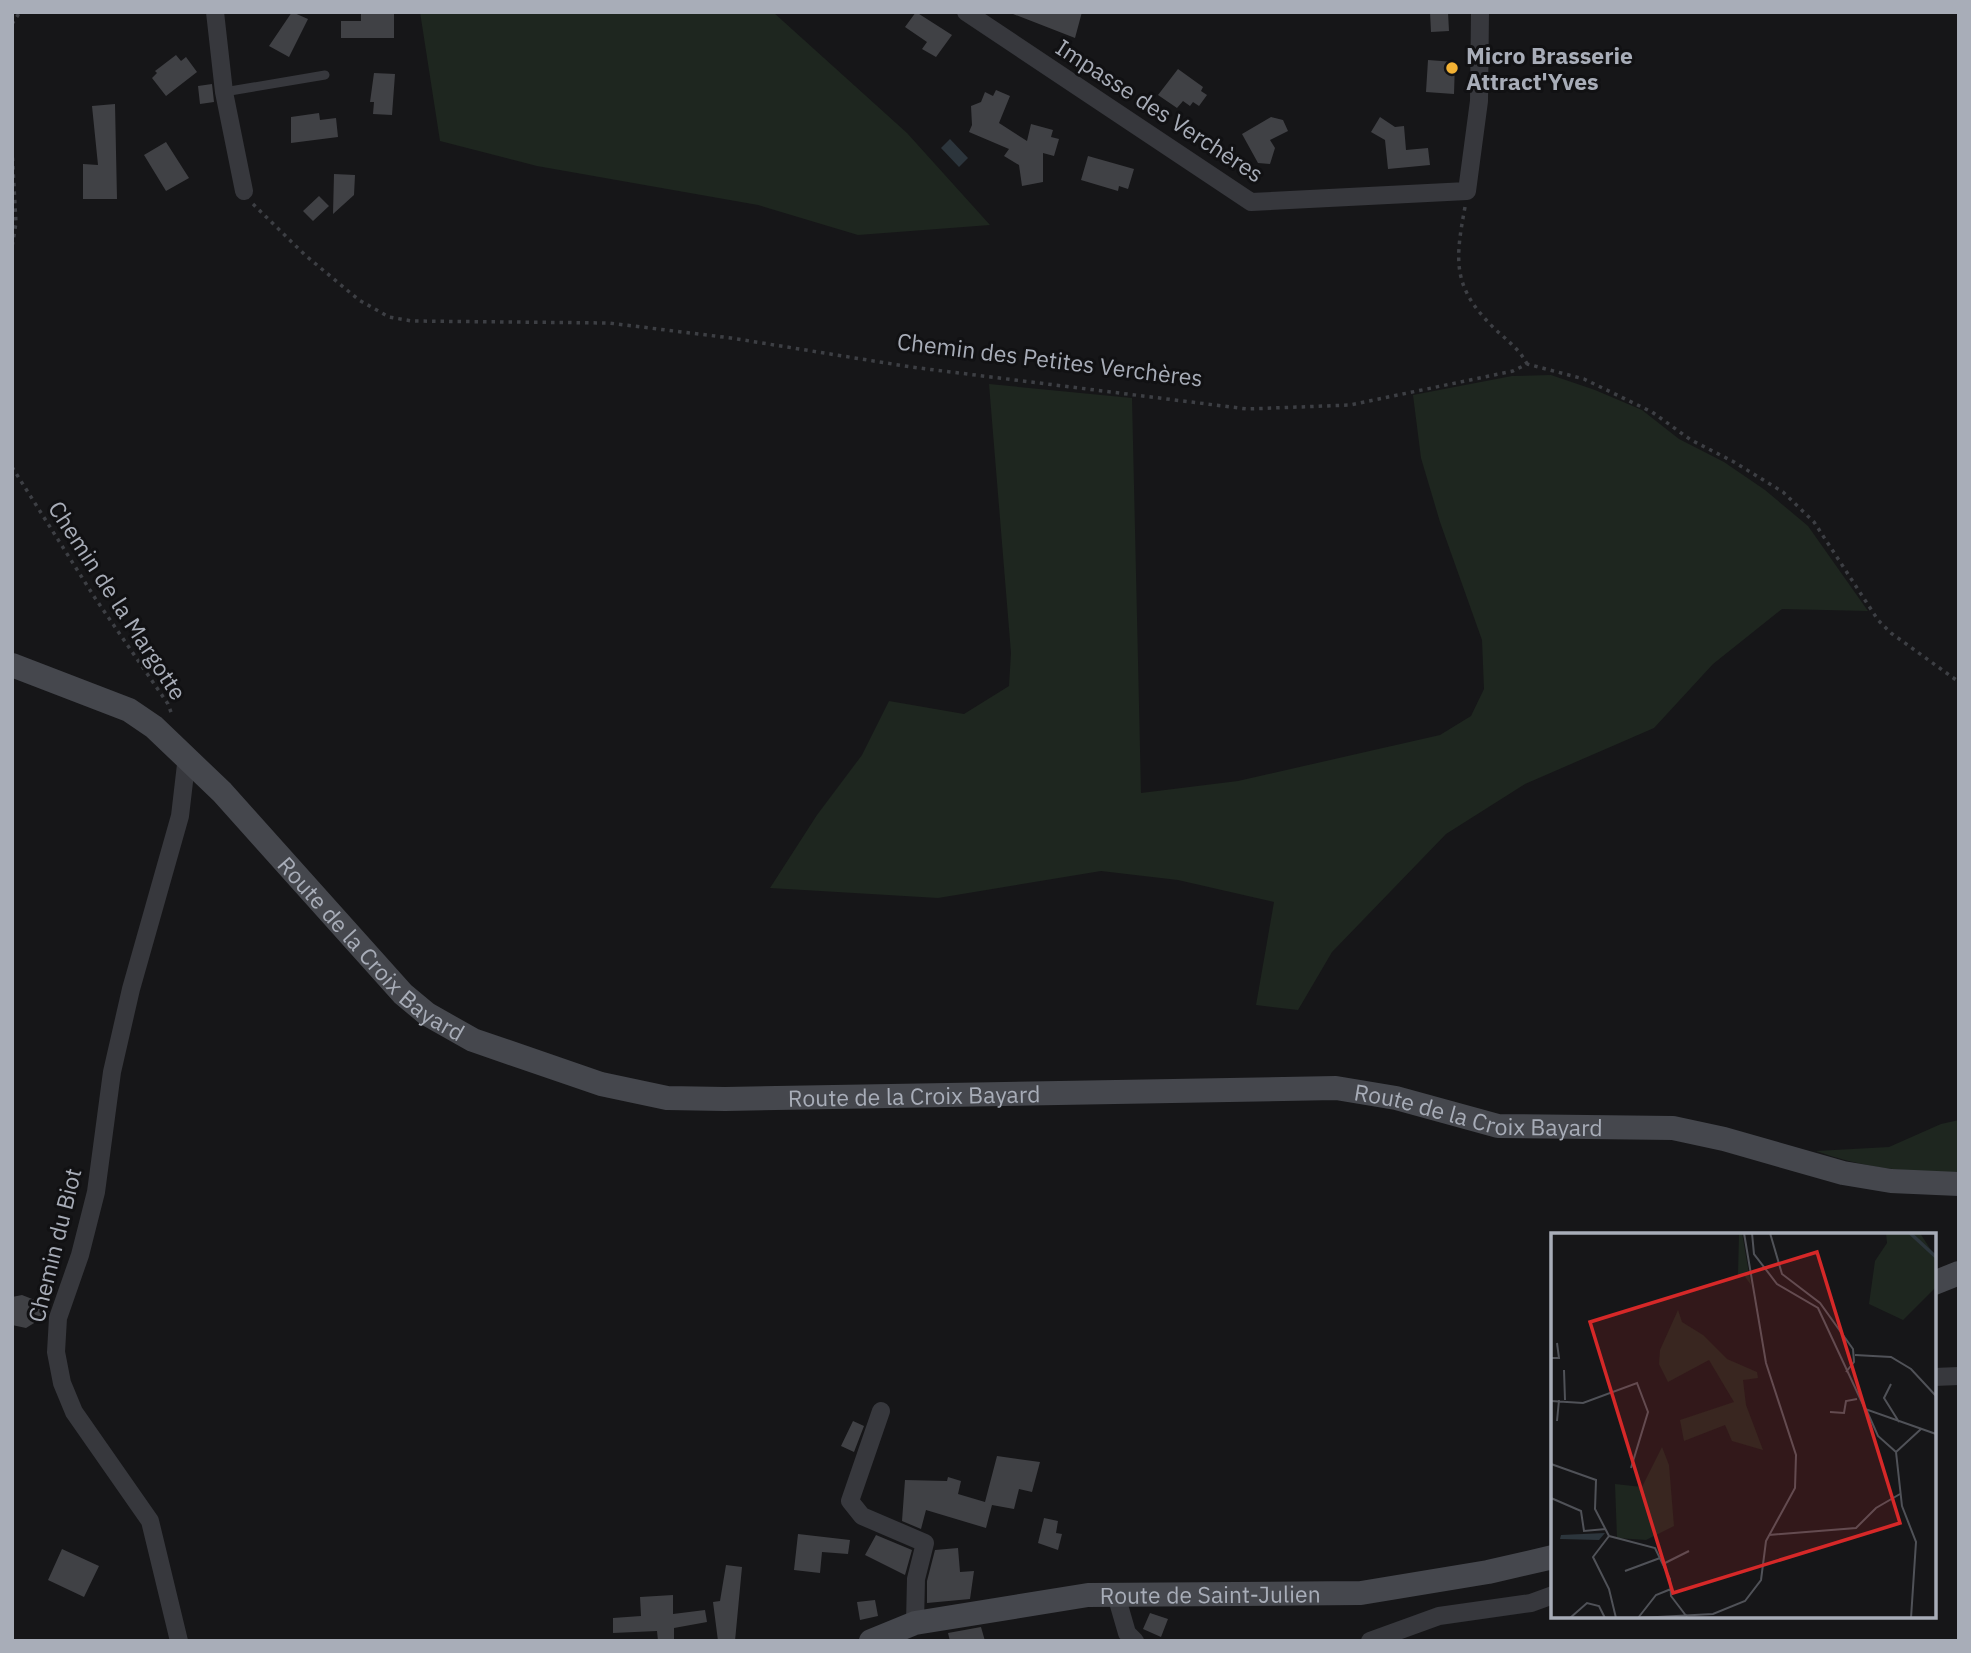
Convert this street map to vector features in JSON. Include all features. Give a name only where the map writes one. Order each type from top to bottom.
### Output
[{"type":"main road","name":"Route de la Croix Bayard","points":[[12,665],[129,710],[187,756],[402,994],[427,1014],[491,1048],[634,1093],[667,1098],[725,1099],[1336,1088],[1396,1098],[1498,1126],[1673,1128],[1724,1139],[1843,1173],[1891,1181],[1959,1184]]},
{"type":"main road","points":[[1936,1282],[1959,1273]]},
{"type":"main road","name":"Route de Saint-Julien","points":[[870,1641],[915,1623],[1088,1595],[1361,1593],[1488,1572],[1551,1557]]},
{"type":"street","points":[[215,12],[225,92],[244,191]]},
{"type":"street","name":"Impasse des Verchères","points":[[967,12],[1251,202],[1467,191]]},
{"type":"street","points":[[1467,191],[1479,101],[1480,12]]},
{"type":"street","name":"Chemin du Biot","points":[[179,1641],[150,1521],[74,1412],[62,1383],[56,1352],[58,1318],[80,1255],[96,1192],[112,1072],[131,989],[180,816],[187,756]]},
{"type":"street","points":[[1936,1377],[1959,1376]]},
{"type":"street","points":[[881,1411],[850,1501],[862,1516],[925,1543],[916,1579],[915,1623]]},
{"type":"street","points":[[1115,1595],[1127,1633],[1135,1641]]},
{"type":"street","points":[[1370,1641],[1439,1616],[1531,1603],[1551,1596]]},
{"type":"lane","points":[[225,92],[325,75]]},
{"type":"path","points":[[12,24],[20,12]]},
{"type":"path","points":[[12,149],[16,223],[12,247]]},
{"type":"path","name":"Chemin des Petites Verchères","points":[[244,191],[257,210],[359,300],[389,317],[412,321],[609,323],[731,338],[911,367],[1247,409],[1350,405],[1513,371],[1527,364]]},
{"type":"path","points":[[1467,191],[1460,235],[1460,281],[1472,306],[1520,352],[1527,364],[1584,379],[1652,412],[1691,440],[1783,492],[1814,522],[1878,620],[1891,633],[1959,681]]},
{"type":"path","name":"Chemin de la Margotte","points":[[12,467],[95,598],[168,704],[173,717]]},
{"type":"shaded area","points":[[420,12],[773,12],[907,133],[990,225],[858,235],[758,205],[537,166],[440,141]]},
{"type":"shaded area","points":[[950,139],[968,158],[959,167],[941,148]]},
{"type":"shaded area","points":[[1551,375],[1642,410],[1679,439],[1724,462],[1765,490],[1808,526],[1868,611],[1782,609],[1713,664],[1654,728],[1525,784],[1446,834],[1332,952],[1298,1010],[1256,1005],[1274,902],[1178,880],[1101,871],[938,898],[770,888],[817,815],[862,755],[889,701],[964,714],[1009,686],[1011,653],[989,384],[1132,398],[1141,793],[1238,781],[1440,735],[1471,716],[1484,689],[1482,640],[1440,522],[1421,458],[1413,395],[1512,376]]},
{"type":"shaded area","points":[[1959,1120],[1959,1172],[1886,1168],[1851,1162],[1816,1151],[1889,1147],[1941,1124]]},
{"type":"building","points":[[292,12],[308,19],[289,57],[269,46]]},
{"type":"building","points":[[916,12],[952,35],[936,57],[922,49],[927,42],[905,27]]},
{"type":"building","points":[[1008,12],[1082,12],[1075,38]]},
{"type":"building","points":[[1430,12],[1448,12],[1449,31],[1431,32]]},
{"type":"building","points":[[394,13],[394,38],[341,38],[341,21],[361,21],[361,14]]},
{"type":"building","points":[[176,55],[181,61],[186,57],[197,72],[166,96],[152,78],[157,73],[155,71]]},
{"type":"building","points":[[1428,60],[1455,62],[1454,94],[1426,92]]},
{"type":"building","points":[[1178,69],[1203,87],[1201,91],[1207,95],[1199,106],[1193,102],[1190,106],[1183,101],[1177,108],[1158,95]]},
{"type":"building","points":[[374,73],[395,74],[392,115],[373,114],[374,102],[370,102]]},
{"type":"building","points":[[212,84],[214,102],[200,104],[198,86]]},
{"type":"building","points":[[996,90],[1010,96],[999,123],[1027,141],[1031,124],[1053,130],[1051,137],[1059,139],[1054,156],[1043,153],[1043,182],[1022,186],[1019,165],[1004,156],[1009,149],[969,132],[972,125],[971,106],[981,102],[985,92],[993,96]]},
{"type":"building","points":[[115,104],[117,199],[83,199],[83,164],[98,165],[92,106]]},
{"type":"building","points":[[319,113],[320,120],[336,118],[338,137],[291,143],[291,117]]},
{"type":"building","points":[[1271,117],[1283,120],[1288,131],[1270,140],[1275,148],[1270,164],[1258,163],[1242,134]]},
{"type":"building","points":[[1380,117],[1395,127],[1404,126],[1406,150],[1428,148],[1430,165],[1388,169],[1385,140],[1371,132]]},
{"type":"building","points":[[166,142],[189,178],[166,191],[144,155]]},
{"type":"building","points":[[1088,156],[1134,169],[1128,189],[1119,186],[1118,191],[1081,180]]},
{"type":"building","points":[[334,174],[355,175],[354,195],[333,214]]},
{"type":"building","points":[[319,196],[329,206],[313,221],[303,211]]},
{"type":"building","points":[[22,1295],[50,1306],[46,1321],[39,1320],[26,1328],[12,1325],[12,1297]]},
{"type":"building","points":[[853,1421],[864,1426],[854,1452],[841,1446]]},
{"type":"building","points":[[997,1456],[1040,1462],[1032,1492],[1019,1489],[1014,1509],[992,1505],[986,1528],[926,1510],[921,1529],[902,1521],[905,1480],[947,1481],[948,1477],[961,1481],[958,1494],[985,1502]]},
{"type":"building","points":[[1044,1518],[1058,1521],[1056,1533],[1062,1534],[1058,1550],[1038,1543]]},
{"type":"building","points":[[798,1534],[850,1540],[848,1554],[822,1552],[820,1573],[794,1570]]},
{"type":"building","points":[[876,1535],[912,1550],[905,1575],[865,1555]]},
{"type":"building","points":[[958,1548],[960,1572],[974,1571],[970,1599],[927,1603],[927,1581],[935,1550]]},
{"type":"building","points":[[62,1549],[99,1566],[84,1597],[48,1580]]},
{"type":"building","points":[[726,1565],[742,1567],[735,1641],[718,1641],[713,1602],[720,1601]]},
{"type":"building","points":[[673,1595],[673,1614],[705,1610],[707,1622],[674,1628],[674,1641],[658,1641],[657,1631],[613,1633],[613,1618],[641,1616],[640,1597]]},
{"type":"building","points":[[875,1600],[878,1616],[860,1620],[857,1602]]},
{"type":"building","points":[[1150,1613],[1168,1619],[1161,1637],[1143,1629]]},
{"type":"building","points":[[981,1627],[985,1641],[950,1641],[948,1633]]},
{"type":"place","name":"Micro Brasserie Attract'Yves","points":[[1452,68]]}]
